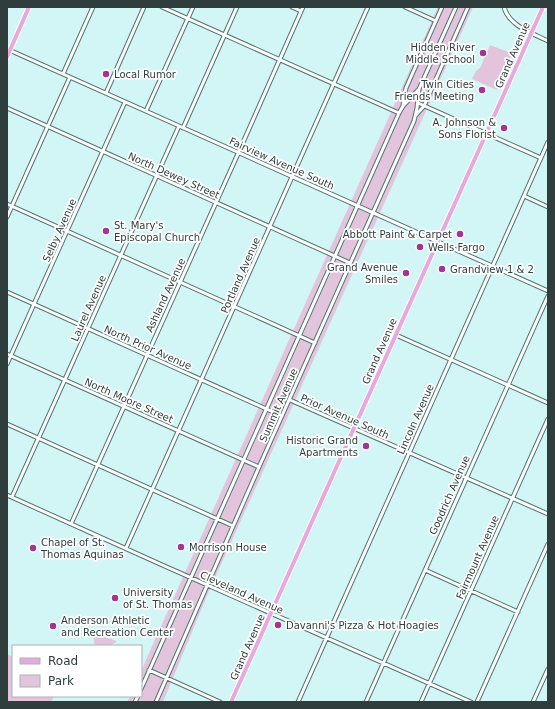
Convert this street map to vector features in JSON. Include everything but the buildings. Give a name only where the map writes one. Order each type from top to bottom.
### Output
[{"type":"main road","points":[[7,57],[29,7]]},
{"type":"main road","name":"Grand Avenue","points":[[231,702],[543,7]]},
{"type":"street","points":[[63,74],[93,7]]},
{"type":"street","points":[[106,93],[144,7]]},
{"type":"street","points":[[162,7],[399,113]]},
{"type":"street","points":[[146,111],[193,7]]},
{"type":"street","points":[[183,128],[237,7]]},
{"type":"street","points":[[292,7],[301,11]]},
{"type":"street","name":"Ashland Avenue","points":[[71,524],[303,7]]},
{"type":"street","name":"Portland Avenue","points":[[126,548],[368,7]]},
{"type":"street","points":[[405,7],[436,21]]},
{"type":"street","name":"Summit Avenue","points":[[403,106],[406,88],[442,7]]},
{"type":"street","name":"Summit Avenue","points":[[142,687],[399,113],[403,106],[419,89],[456,7]]},
{"type":"street","name":"Summit Avenue","points":[[415,116],[424,106],[468,7]]},
{"type":"street","points":[[504,7],[509,17],[515,23],[548,41]]},
{"type":"street","name":"Fairview Avenue South","points":[[9,50],[548,291]]},
{"type":"street","points":[[7,217],[49,127],[70,77]]},
{"type":"street","name":"Summit Avenue","points":[[156,702],[259,467],[350,263],[374,213],[415,116],[419,89]]},
{"type":"street","name":"Selby Avenue","points":[[7,364],[9,355],[34,304],[125,102]]},
{"type":"street","points":[[418,103],[541,158]]},
{"type":"street","name":"North Dewey Street","points":[[7,108],[350,263]]},
{"type":"street","name":"Laurel Avenue","points":[[12,497],[179,126]]},
{"type":"street","name":"Lincoln Avenue","points":[[298,702],[548,142]]},
{"type":"street","points":[[524,196],[548,207]]},
{"type":"street","points":[[7,204],[315,343]]},
{"type":"street","name":"North Prior Avenue","points":[[7,292],[282,416]]},
{"type":"street","name":"Goodrich Avenue","points":[[366,702],[548,296]]},
{"type":"street","points":[[396,335],[548,403]]},
{"type":"street","name":"North Moore Street","points":[[9,355],[259,467]]},
{"type":"street","name":"Prior Avenue South","points":[[290,400],[548,514]]},
{"type":"street","name":"Fairmount Avenue","points":[[421,702],[548,419]]},
{"type":"street","points":[[7,424],[233,526]]},
{"type":"street","name":"Cleveland Avenue","points":[[7,495],[471,702]]},
{"type":"street","points":[[477,702],[548,544]]},
{"type":"street","points":[[425,570],[518,612]]},
{"type":"street","points":[[533,702],[548,669]]},
{"type":"street","points":[[149,670],[220,702]]},
{"type":"green space","points":[[438,7],[473,7],[209,591],[163,702],[127,702],[130,697],[142,697],[142,669]]},
{"type":"green space","points":[[490,45],[513,54],[497,90],[472,79],[476,71],[480,68]]},
{"type":"green space","points":[[92,631],[116,641],[112,645],[95,645]]},
{"type":"green space","points":[[7,654],[12,656],[12,697],[54,697],[51,702],[7,702]]},
{"type":"place","name":"Hidden River Middle School","points":[[483,53]]},
{"type":"place","name":"Local Rumor","points":[[106,74]]},
{"type":"place","name":"Twin Cities Friends Meeting","points":[[482,90]]},
{"type":"place","name":"A. Johnson & Sons Florist","points":[[504,128]]},
{"type":"place","name":"St. Mary's Episcopal Church","points":[[106,231]]},
{"type":"place","name":"Abbott Paint & Carpet","points":[[460,234]]},
{"type":"place","name":"Wells Fargo","points":[[420,247]]},
{"type":"place","name":"Grandview 1 & 2","points":[[442,269]]},
{"type":"place","name":"Grand Avenue Smiles","points":[[406,273]]},
{"type":"place","name":"Historic Grand Apartments","points":[[366,446]]},
{"type":"place","name":"Morrison House","points":[[181,547]]},
{"type":"place","name":"Chapel of St. Thomas Aquinas","points":[[33,548]]},
{"type":"place","name":"University of St. Thomas","points":[[115,598]]},
{"type":"place","name":"Davanni's Pizza & Hot Hoagies","points":[[278,625]]},
{"type":"place","name":"Anderson Athletic and Recreation Center","points":[[53,626]]}]
